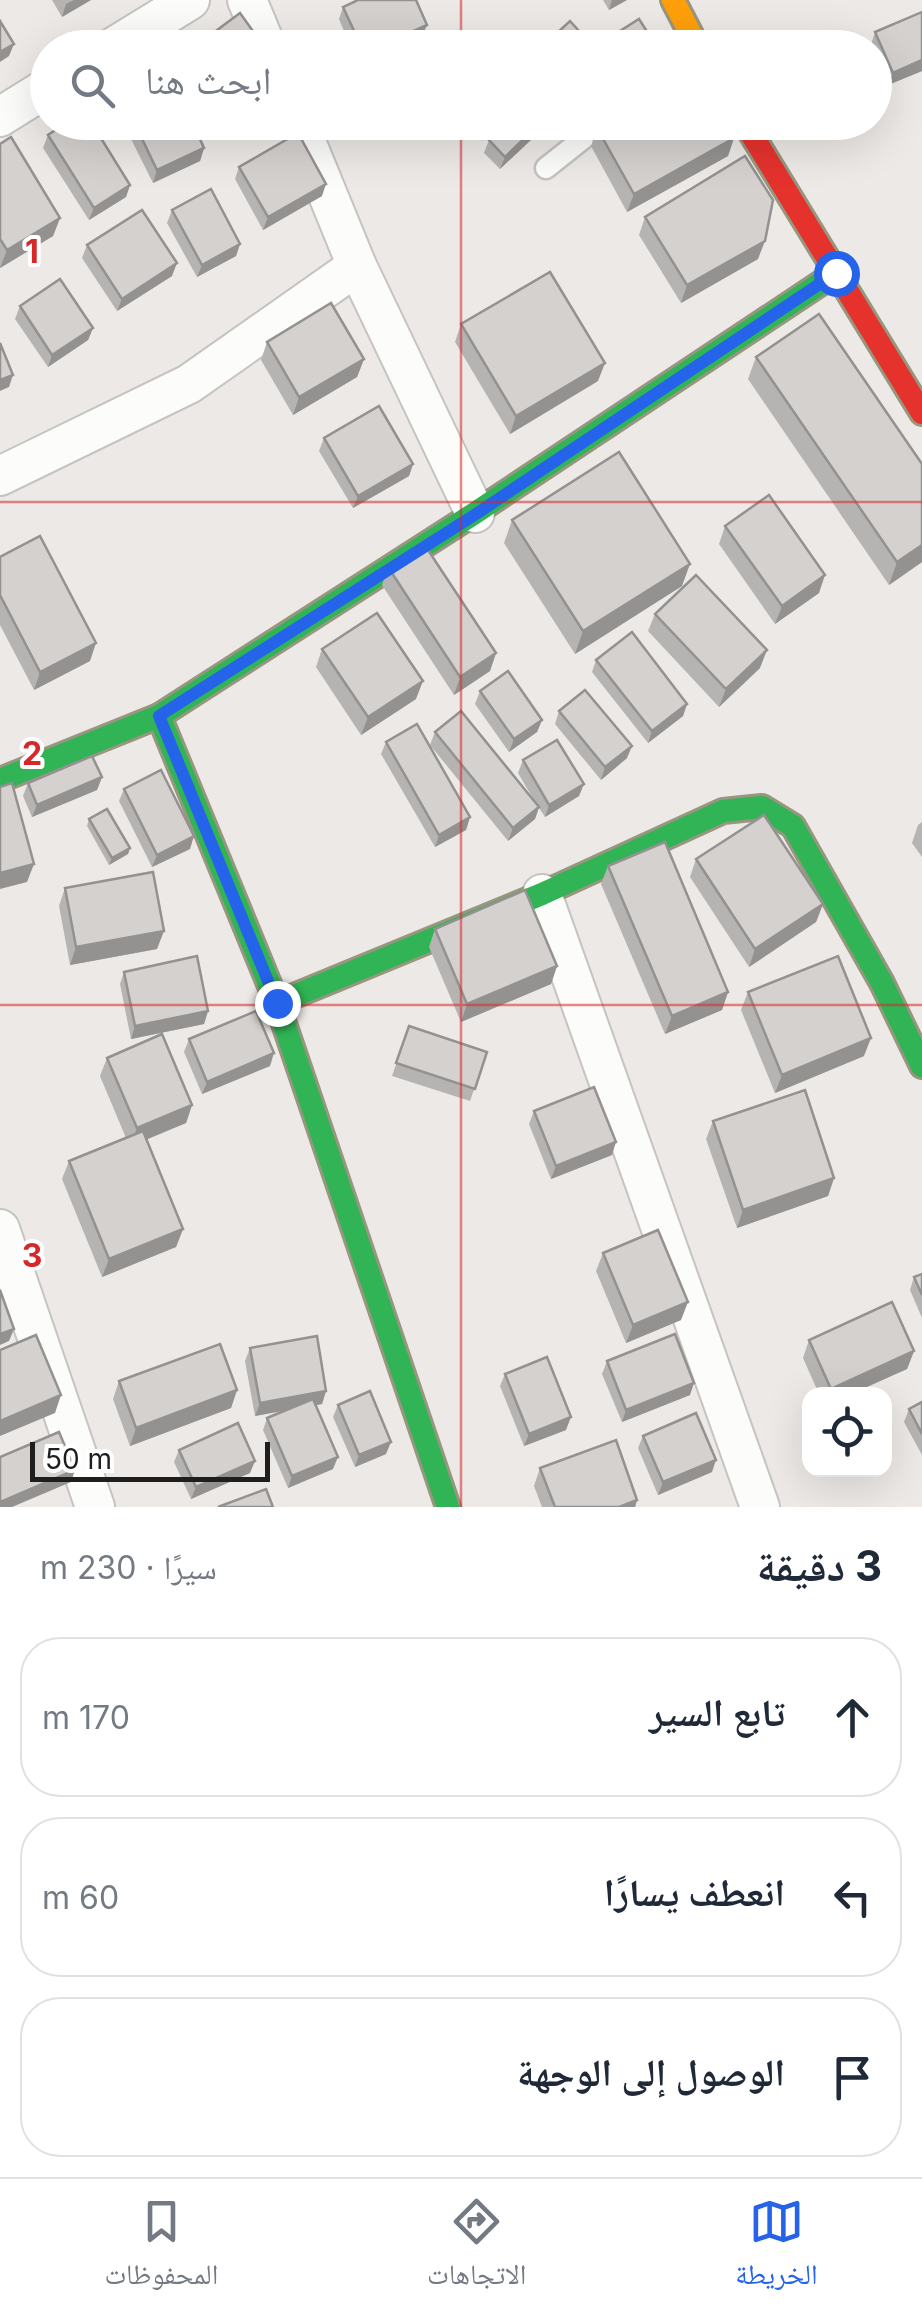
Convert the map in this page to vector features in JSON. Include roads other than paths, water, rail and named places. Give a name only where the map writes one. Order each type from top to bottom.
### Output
[{"type":"street","points":[[141,30],[190,0]]},
{"type":"street","points":[[247,0],[260,30]]},
{"type":"street","points":[[674,0],[689,30]]},
{"type":"street","points":[[0,116],[30,98]]},
{"type":"street","points":[[305,140],[357,266],[476,514]]},
{"type":"street","points":[[755,140],[922,413]]},
{"type":"street","points":[[0,476],[189,384],[357,266]]},
{"type":"street","points":[[0,780],[159,716],[476,514],[836,273]]},
{"type":"street","points":[[159,716],[277,1003],[448,1507]]},
{"type":"street","points":[[277,1003],[542,894],[724,811],[762,807],[793,826],[882,983],[922,1066]]},
{"type":"street","points":[[542,894],[760,1507]]},
{"type":"street","points":[[0,1229],[95,1507]]},
{"type":"lane","points":[[546,168],[581,140]]}]
